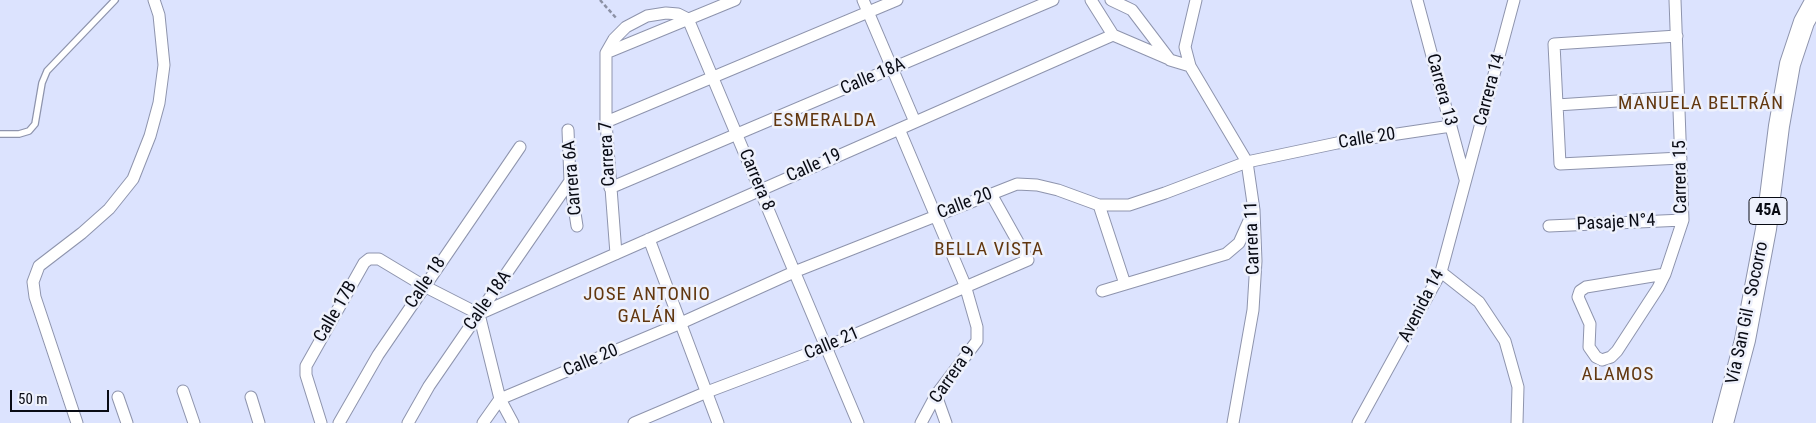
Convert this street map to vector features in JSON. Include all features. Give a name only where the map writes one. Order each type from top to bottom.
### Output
[{"type":"highway","name":"Vía San Gil - Socorro","points":[[1723,423],[1746,340],[1766,230],[1779,126],[1790,64],[1804,22],[1816,0]]},
{"type":"street","points":[[77,423],[35,297],[33,282],[39,266],[82,233],[109,209],[133,179],[150,136],[159,103],[164,65],[159,15],[154,0]]},
{"type":"street","points":[[606,53],[735,0]]},
{"type":"street","points":[[863,0],[915,122]]},
{"type":"street","points":[[606,122],[897,0]]},
{"type":"street","name":"Calle 18A","points":[[610,188],[1053,0]]},
{"type":"street","points":[[1091,0],[1113,35],[1170,60],[1190,66]]},
{"type":"street","points":[[1111,0],[1132,10],[1170,60]]},
{"type":"street","points":[[1190,66],[1185,47],[1196,0]]},
{"type":"street","name":"Carrera 13","points":[[1417,0],[1465,180]]},
{"type":"street","name":"Carrera 14","points":[[1465,180],[1514,0]]},
{"type":"street","name":"Carrera 15","points":[[1664,274],[1586,287],[1580,291],[1578,297],[1590,324],[1589,347],[1596,357],[1602,360],[1611,357],[1617,351],[1664,274],[1683,220],[1675,0]]},
{"type":"street","points":[[606,53],[614,39],[626,27],[647,16],[666,13],[678,14],[688,19]]},
{"type":"street","name":"Carrera 8","points":[[688,19],[858,423]]},
{"type":"street","name":"Calle 19","points":[[479,314],[1113,35]]},
{"type":"street","points":[[1677,36],[1554,44],[1560,164],[1680,158]]},
{"type":"street","name":"Carrera 7","points":[[606,53],[606,122],[616,254]]},
{"type":"street","name":"Carrera 11","points":[[1190,66],[1247,162],[1254,210],[1256,262],[1253,310],[1232,423]]},
{"type":"street","points":[[1557,105],[1678,97]]},
{"type":"street","name":"Calle 20","points":[[500,399],[681,323],[794,272],[1017,184],[1037,184],[1073,195],[1099,206],[1129,205],[1165,194],[1247,162],[1337,143],[1451,126]]},
{"type":"street","name":"Carrera 9","points":[[899,129],[965,285],[977,326],[977,341],[936,395],[921,423]]},
{"type":"street","name":"Carrera 6A","points":[[568,130],[570,181],[577,226]]},
{"type":"street","name":"Calle 18","points":[[339,423],[378,355],[520,147]]},
{"type":"street","name":"Avenida 14","points":[[1358,423],[1441,272],[1465,180]]},
{"type":"street","name":"Calle 18A","points":[[408,423],[429,386],[570,181]]},
{"type":"street","name":"Calle 21","points":[[634,423],[707,392],[826,347],[965,285],[1028,260],[991,194]]},
{"type":"street","points":[[1099,206],[1125,284]]},
{"type":"street","points":[[1102,291],[1226,254],[1239,243],[1254,210]]},
{"type":"street","name":"Pasaje N°4","points":[[1549,226],[1683,220]]},
{"type":"street","points":[[649,239],[718,423]]},
{"type":"street","name":"Calle 17B","points":[[321,423],[306,374],[306,366],[328,324],[364,264],[369,259],[379,259],[424,286]]},
{"type":"street","points":[[1441,272],[1479,302],[1505,341],[1518,387],[1517,423]]},
{"type":"street","points":[[424,286],[479,314],[500,399],[512,423]]},
{"type":"street","points":[[183,390],[194,423]]},
{"type":"street","points":[[936,395],[946,423]]},
{"type":"street","points":[[118,397],[127,423]]},
{"type":"street","points":[[251,397],[259,423]]},
{"type":"street","points":[[484,423],[500,399]]},
{"type":"lane","points":[[0,134],[19,134],[28,131],[35,124],[42,83],[47,71],[115,0]]},
{"type":"path","points":[[600,0],[626,27]]},
{"type":"district","name":"MANUELA BELTRÁN","points":[[1701,104]]},
{"type":"district","name":"ESMERALDA","points":[[825,121]]},
{"type":"district","name":"BELLA VISTA","points":[[989,250]]},
{"type":"district","name":"JOSE ANTONIO GALÁN","points":[[647,306]]},
{"type":"district","name":"ALAMOS","points":[[1618,375]]}]
